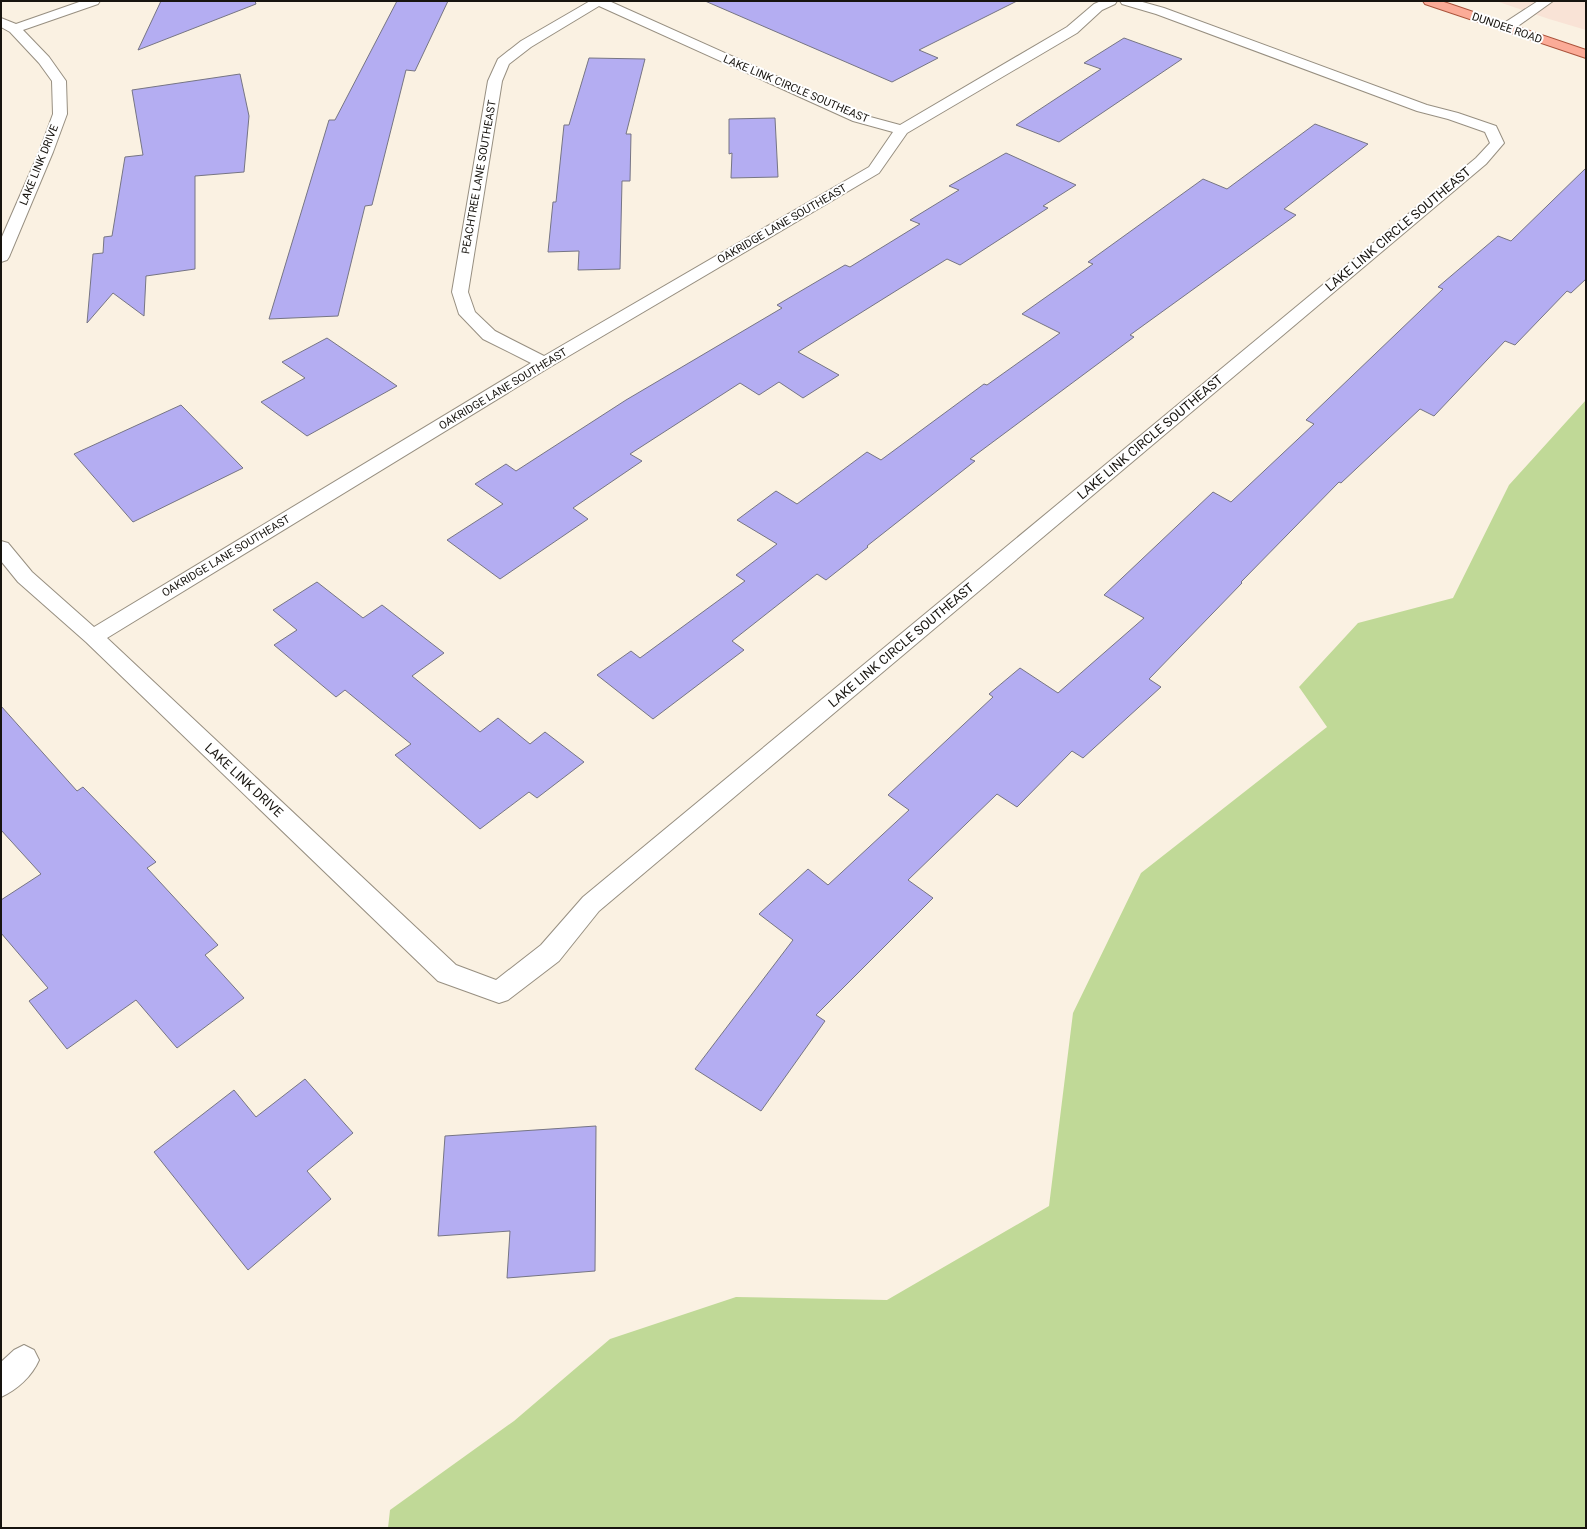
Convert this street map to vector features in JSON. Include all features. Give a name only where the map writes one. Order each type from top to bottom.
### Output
[{"type":"main road","name":"DUNDEE ROAD","points":[[1428,1],[1586,54]]},
{"type":"street","points":[[15,29],[94,1]]},
{"type":"street","name":"LAKE LINK CIRCLE SOUTHEAST","points":[[599,1],[858,118],[902,130]]},
{"type":"street","name":"PEACHTREE LANE SOUTHEAST","points":[[544,363],[489,335],[467,314],[460,292],[496,81],[504,62],[526,44],[599,1]]},
{"type":"street","points":[[902,130],[1072,30],[1098,7],[1110,1]]},
{"type":"street","name":"LAKE LINK CIRCLE SOUTHEAST","points":[[499,992],[550,954],[591,904],[1481,161],[1497,143],[1491,130],[1453,116],[1422,108],[1168,14],[1126,1]]},
{"type":"street","points":[[1506,28],[1528,12],[1547,1]]},
{"type":"street","name":"LAKE LINK DRIVE","points":[[1,22],[15,29],[44,60],[58,81],[60,114],[46,152],[1,257]]},
{"type":"street","name":"OAKRIDGE LANE SOUTHEAST","points":[[93,637],[544,363],[874,170],[902,130]]},
{"type":"street","name":"LAKE LINK DRIVE","points":[[1,548],[25,577],[93,637],[447,973],[499,992]]},
{"type":"street","points":[[1,1382],[24,1360]]},
{"type":"shaded area","points":[[1496,1],[1586,1],[1586,30],[1549,19]]},
{"type":"green space","points":[[1586,400],[1586,1528],[388,1528],[390,1510],[514,1421],[610,1339],[736,1297],[887,1300],[1049,1206],[1073,1013],[1141,873],[1327,727],[1299,687],[1358,623],[1453,598],[1509,485]]},
{"type":"building","points":[[161,1],[255,1],[256,4],[138,50]]},
{"type":"building","points":[[397,1],[448,1],[415,71],[406,70],[372,205],[365,206],[338,316],[269,319],[329,120],[335,120]]},
{"type":"building","points":[[705,1],[1017,1],[919,50],[938,58],[892,82]]},
{"type":"building","points":[[1124,38],[1182,59],[1059,142],[1016,125],[1101,69],[1084,63]]},
{"type":"building","points":[[589,58],[645,59],[626,134],[631,134],[630,181],[622,181],[620,269],[578,270],[579,251],[548,252],[553,202],[556,202],[564,125],[569,125]]},
{"type":"building","points":[[240,74],[249,116],[244,172],[195,176],[195,269],[146,276],[144,316],[113,293],[87,323],[93,254],[103,253],[104,237],[112,236],[125,157],[143,155],[132,90]]},
{"type":"building","points":[[775,118],[778,177],[731,178],[732,153],[729,154],[729,119]]},
{"type":"building","points":[[1315,124],[1368,144],[1284,209],[1296,215],[1130,335],[1134,337],[970,459],[975,461],[826,580],[817,574],[732,641],[744,650],[653,719],[597,675],[631,651],[640,658],[745,581],[736,575],[777,544],[737,520],[776,491],[797,504],[867,452],[881,460],[984,384],[987,385],[1060,333],[1022,314],[1093,264],[1088,262],[1203,179],[1227,189]]},
{"type":"building","points":[[1006,153],[1076,185],[1043,206],[1048,208],[960,265],[947,259],[798,352],[839,375],[803,398],[779,382],[759,395],[740,383],[630,454],[642,461],[573,508],[588,519],[500,579],[447,540],[503,504],[475,484],[506,464],[516,471],[626,400],[782,308],[777,305],[845,265],[850,267],[920,224],[910,220],[959,190],[949,186]]},
{"type":"building","points":[[1586,168],[1586,279],[1571,293],[1567,291],[1515,345],[1505,341],[1434,416],[1420,409],[1341,483],[1339,482],[1149,679],[1161,687],[1083,758],[1072,751],[1017,807],[997,794],[908,880],[933,898],[816,1015],[825,1021],[761,1111],[695,1069],[793,940],[759,914],[808,869],[828,885],[909,810],[888,795],[993,697],[989,694],[1020,668],[1058,693],[1144,618],[1104,595],[1213,492],[1231,502],[1314,424],[1306,420],[1443,289],[1438,287],[1498,236],[1511,241]]},
{"type":"building","points":[[327,338],[397,386],[307,436],[261,402],[305,378],[282,362]]},
{"type":"building","points":[[181,405],[243,468],[133,522],[74,454]]},
{"type":"building","points":[[317,582],[363,618],[382,605],[444,653],[412,676],[480,732],[498,718],[530,744],[545,732],[584,762],[537,798],[529,792],[480,829],[395,755],[411,744],[345,690],[336,697],[274,645],[297,630],[273,610]]},
{"type":"building","points":[[1,706],[77,791],[83,787],[156,862],[147,868],[218,945],[205,955],[244,998],[177,1048],[136,1000],[67,1049],[29,1001],[48,988],[1,933],[1,900],[41,874],[1,830]]},
{"type":"building","points":[[305,1079],[353,1133],[307,1171],[331,1199],[248,1270],[154,1152],[234,1090],[256,1117]]},
{"type":"building","points":[[596,1126],[595,1271],[507,1278],[510,1231],[438,1236],[445,1136]]}]
